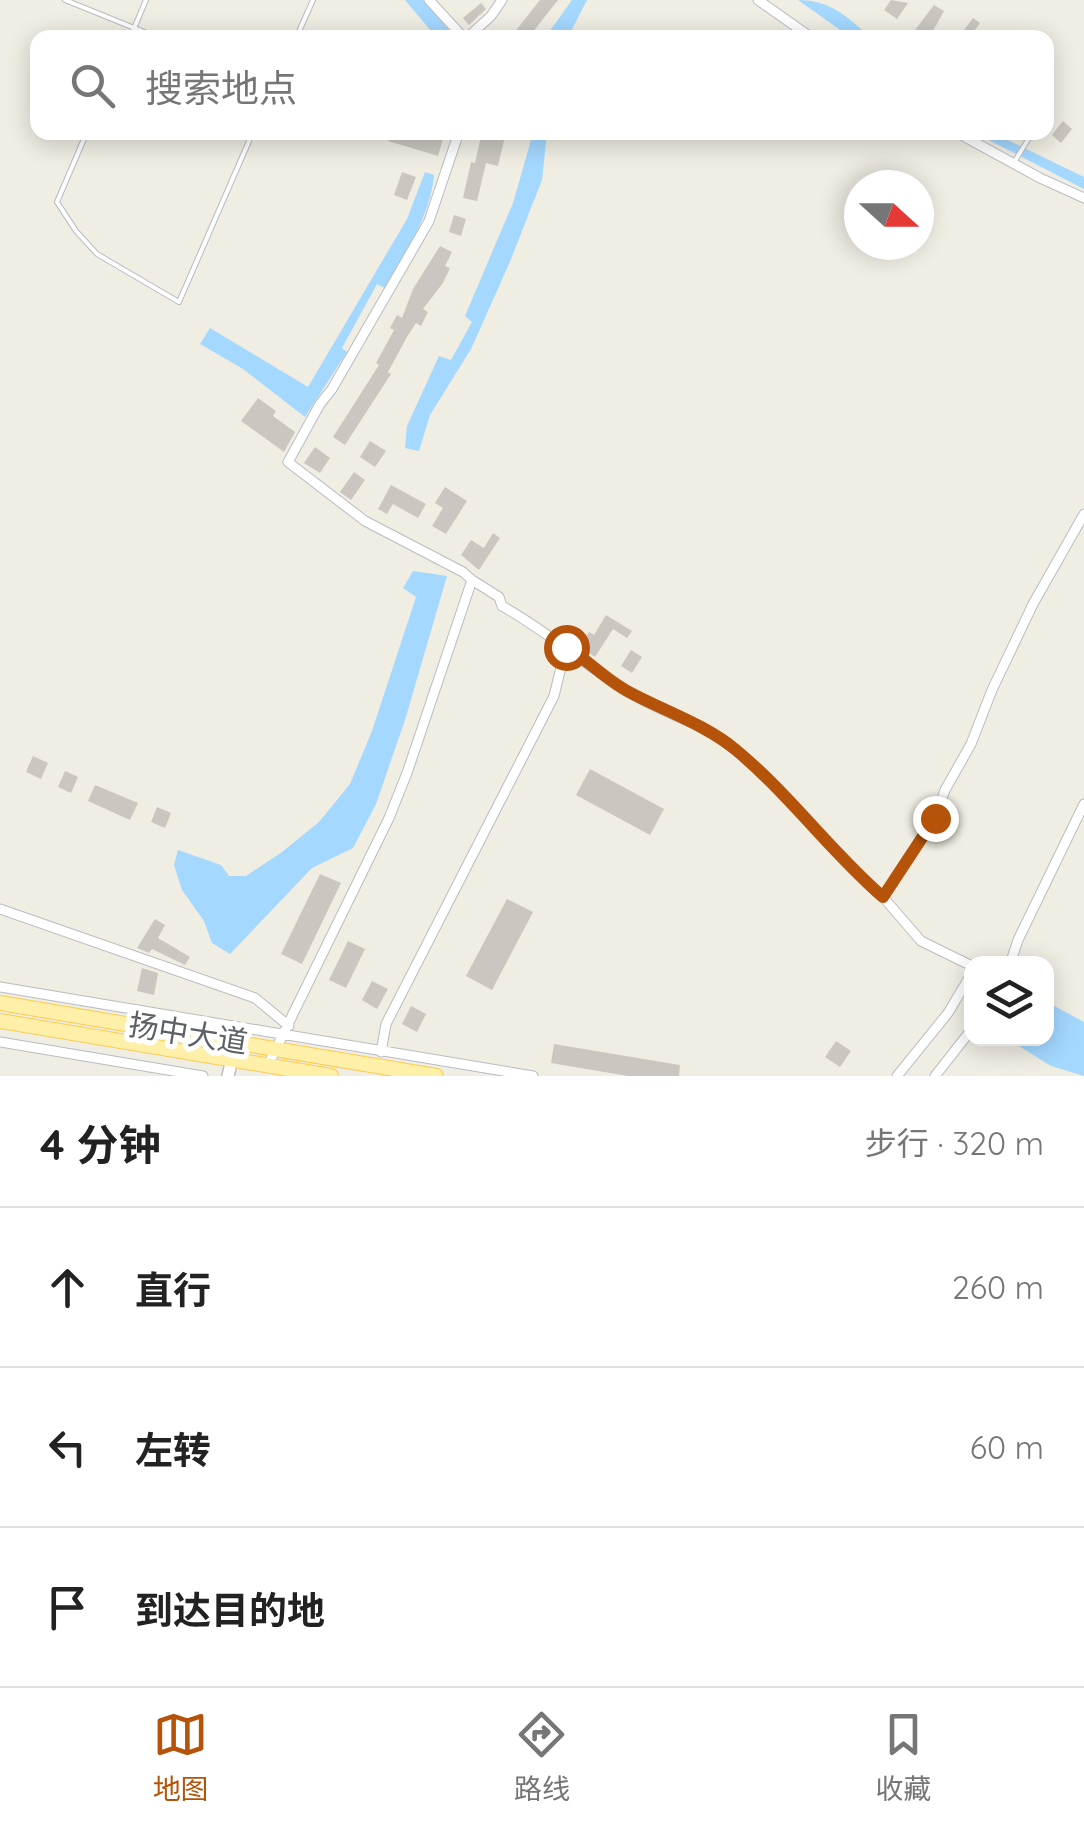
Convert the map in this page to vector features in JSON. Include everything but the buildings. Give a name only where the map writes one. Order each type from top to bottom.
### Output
[{"type":"main road","name":"扬中大道","points":[[0,1003],[436,1076]]},
{"type":"main road","points":[[94,1036],[97,1019]]},
{"type":"main road","name":"扬中大道","points":[[0,1021],[331,1076]]},
{"type":"street","points":[[429,0],[458,30]]},
{"type":"street","points":[[475,30],[502,0]]},
{"type":"street","points":[[758,0],[801,30]]},
{"type":"street","points":[[456,140],[430,221],[288,462],[365,521],[462,572],[499,598],[502,606],[624,690],[732,746],[785,795],[921,941],[964,965]]},
{"type":"street","points":[[972,140],[1084,198]]},
{"type":"street","points":[[883,897],[935,818],[944,790],[971,744],[1025,621],[1084,514]]},
{"type":"street","points":[[268,1066],[407,773],[472,580]]},
{"type":"street","points":[[379,1066],[386,1024],[554,696],[566,647]]},
{"type":"street","points":[[1013,956],[1084,804]]},
{"type":"street","points":[[0,909],[255,998],[287,1029]]},
{"type":"street","points":[[897,1076],[948,1013],[964,984]]},
{"type":"street","points":[[0,987],[287,1029],[533,1076]]},
{"type":"street","points":[[935,1076],[964,1039]]},
{"type":"street","points":[[0,1042],[203,1076]]},
{"type":"street","points":[[228,1076],[236,1042]]},
{"type":"lane","points":[[65,0],[142,30]]},
{"type":"lane","points":[[133,30],[146,0]]},
{"type":"lane","points":[[299,30],[312,0]]},
{"type":"lane","points":[[84,140],[57,202],[97,254],[179,302],[250,140]]},
{"type":"lane","points":[[1015,162],[1028,140]]},
{"type":"water","points":[[405,0],[423,0],[449,30],[430,30]]},
{"type":"water","points":[[572,0],[587,0],[572,30],[551,30]]},
{"type":"water","points":[[798,0],[829,6],[862,30],[840,30]]},
{"type":"water","points":[[531,140],[546,140],[542,180],[471,349],[430,415],[419,451],[405,448],[407,426],[439,356],[451,360],[472,322],[465,316],[513,203]]},
{"type":"water","points":[[989,140],[1007,140],[1084,177],[1084,189]]},
{"type":"water","points":[[425,172],[434,175],[432,190],[416,233],[385,288],[377,284],[342,348],[347,352],[305,417],[243,369],[200,344],[210,328],[308,387],[407,219]]},
{"type":"water","points":[[413,571],[447,576],[376,804],[353,848],[312,868],[230,954],[212,943],[204,921],[182,890],[174,865],[178,850],[221,865],[229,876],[246,876],[319,822],[350,784],[372,731],[416,597],[403,588]]},
{"type":"water","points":[[1054,1006],[1084,1022],[1084,1076],[1051,1066],[1019,1046],[1054,1046]]},
{"type":"route","points":[[566,647],[624,690],[732,746],[798,808],[850,869],[883,897],[935,818]]}]
